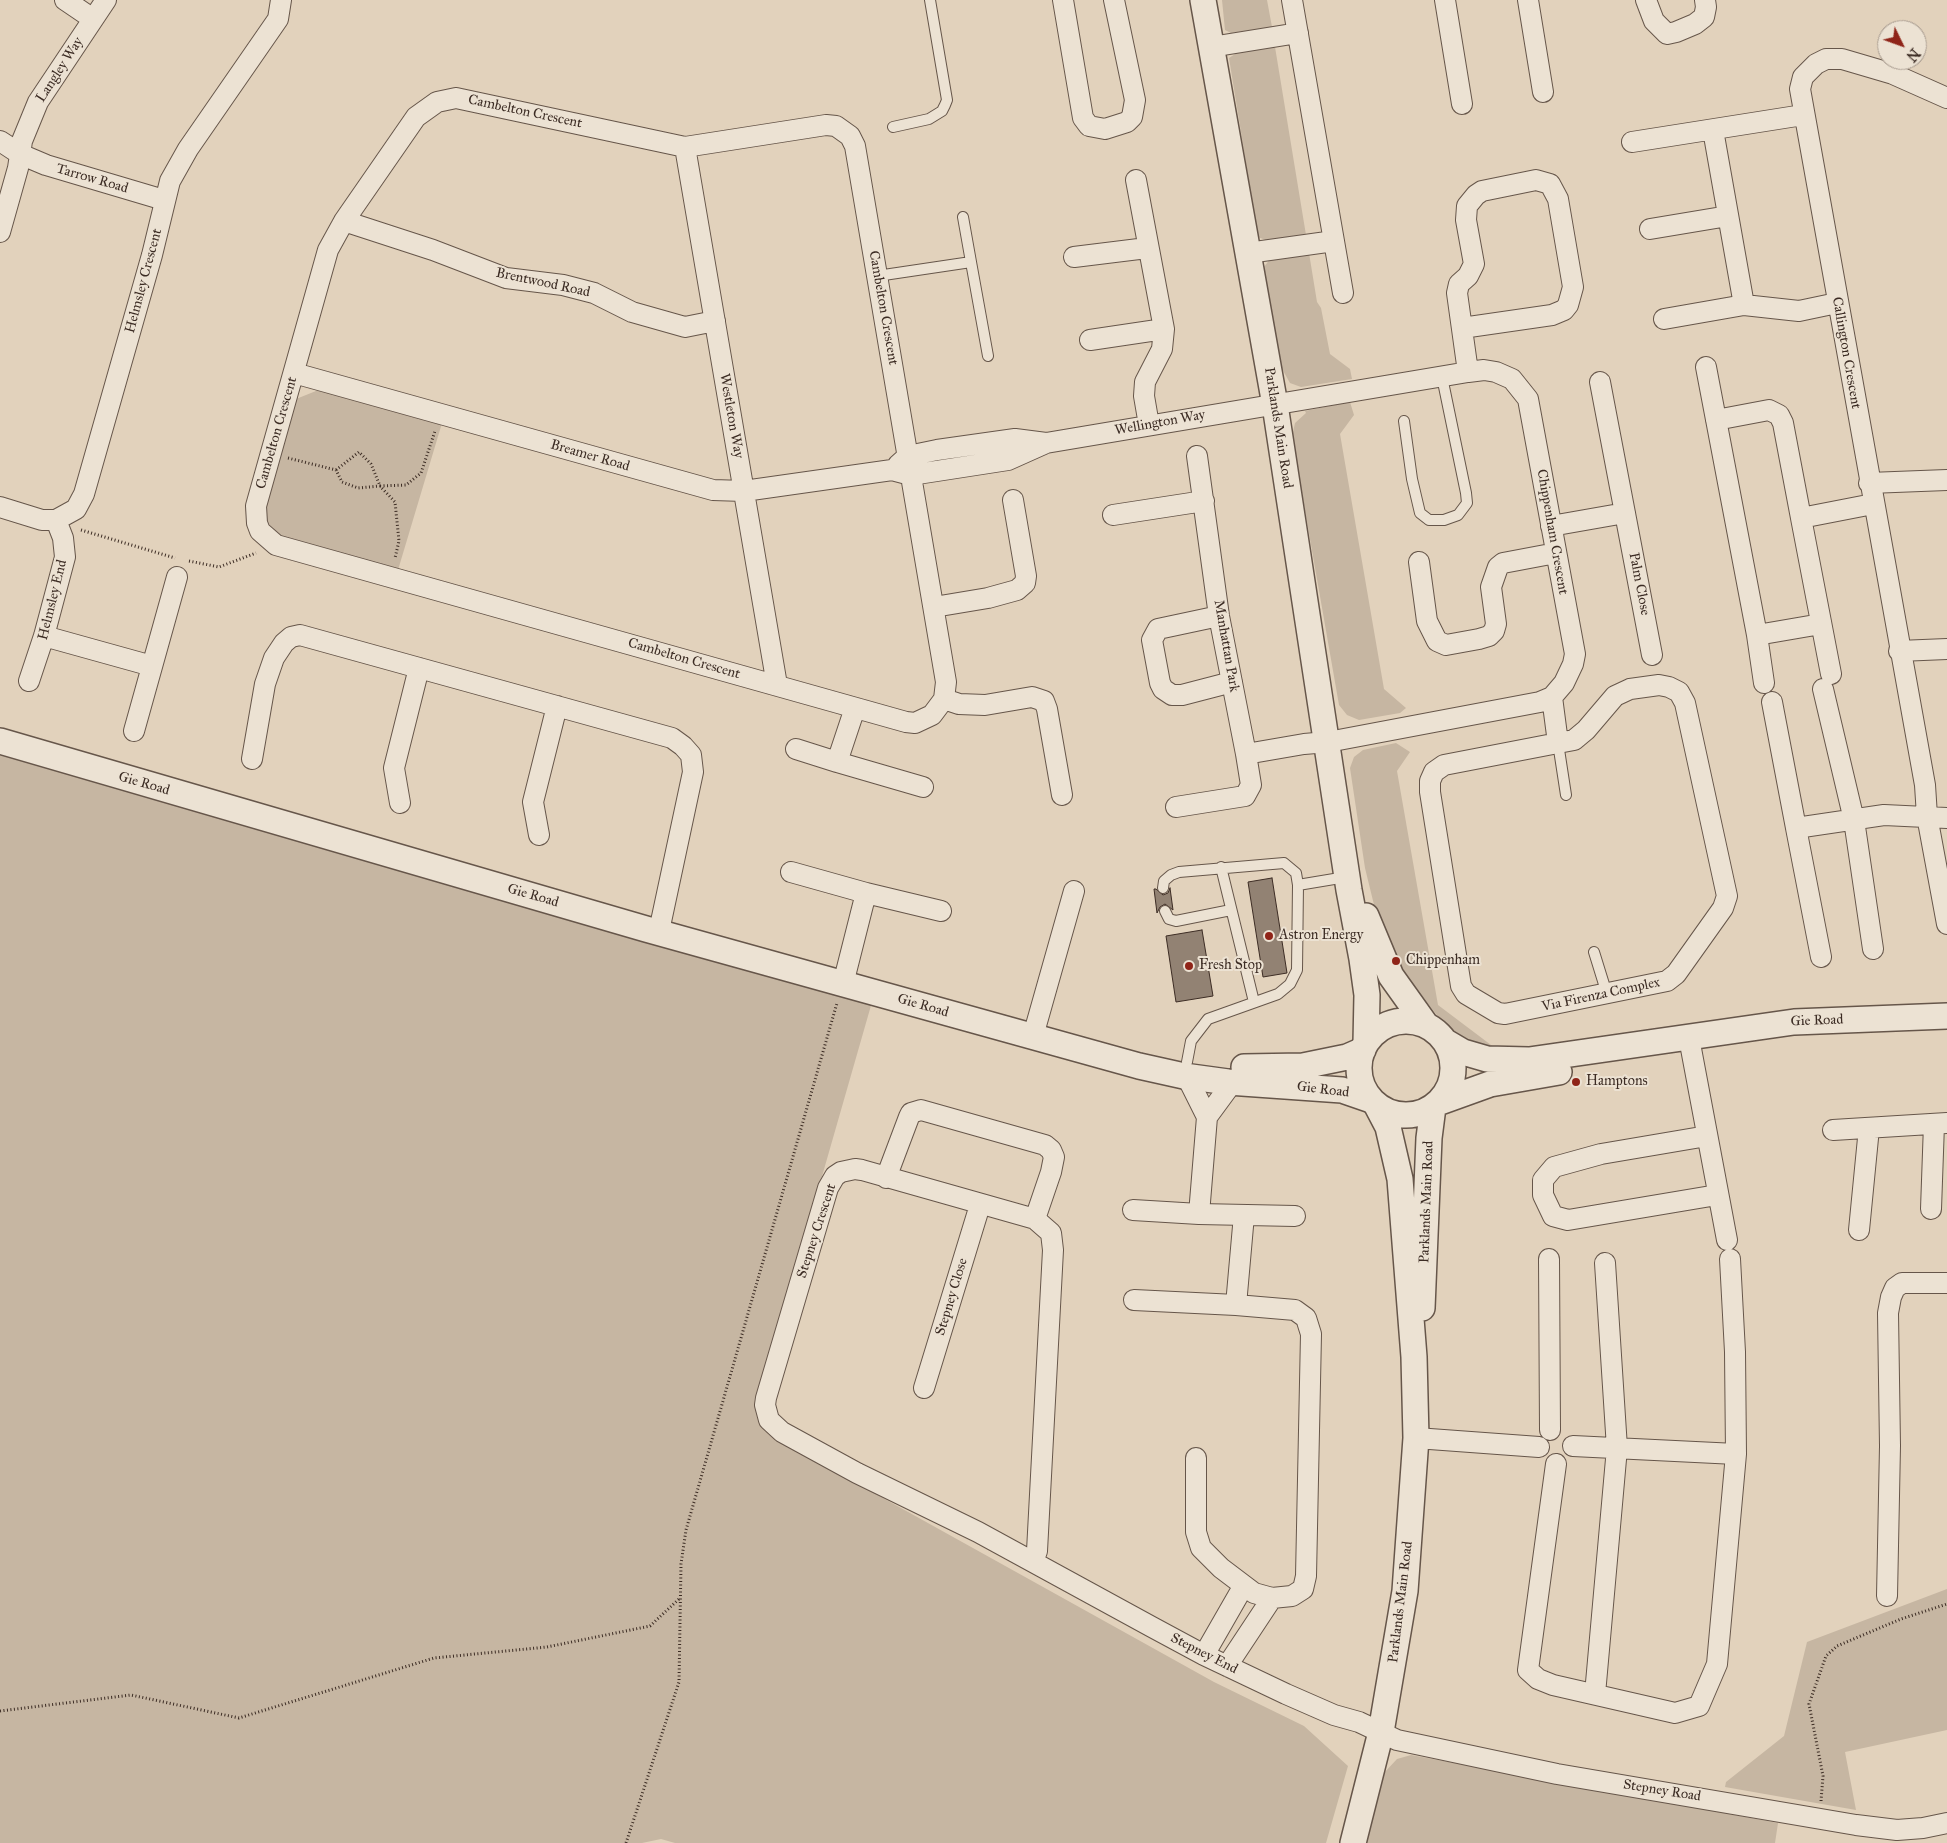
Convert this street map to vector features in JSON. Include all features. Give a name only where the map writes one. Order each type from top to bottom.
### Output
[{"type":"street","points":[[65,0],[93,19]]},
{"type":"street","name":"Langley Way","points":[[0,232],[18,168],[22,141],[38,102],[106,0]]},
{"type":"street","name":"Helmsley Crescent","points":[[61,518],[76,508],[84,494],[152,256],[170,181],[188,148],[278,19],[281,0]]},
{"type":"street","points":[[1063,0],[1083,118],[1089,126],[1105,129],[1127,122],[1132,117],[1135,100],[1114,0]]},
{"type":"street","name":"Parklands Main Road","points":[[1203,0],[1275,405],[1349,870],[1367,995],[1364,1046]]},
{"type":"street","points":[[1292,0],[1343,293]]},
{"type":"street","points":[[1445,0],[1462,104]]},
{"type":"street","points":[[1528,0],[1543,92]]},
{"type":"street","points":[[1646,0],[1654,21],[1667,34],[1694,24],[1704,17],[1705,0]]},
{"type":"street","points":[[1211,48],[1298,33]]},
{"type":"street","name":"Callington Crescent","points":[[1947,98],[1893,74],[1842,59],[1826,59],[1806,73],[1801,83],[1803,115],[1899,651],[1925,785],[1941,820],[1947,924]]},
{"type":"street","name":"Cambelton Crescent","points":[[466,99],[685,147],[826,125],[841,129],[850,136],[855,146],[946,682],[944,699],[932,715],[915,723],[855,708],[391,577],[270,541],[260,530],[255,515],[328,250],[344,221],[416,117],[430,106],[447,100],[466,99]]},
{"type":"street","points":[[1632,142],[1803,115]]},
{"type":"street","points":[[1713,130],[1744,305]]},
{"type":"street","name":"Tarrow Road","points":[[0,140],[20,154],[46,166],[164,200]]},
{"type":"street","name":"Westleton Way","points":[[685,147],[777,686]]},
{"type":"street","points":[[1136,180],[1147,248],[1164,330],[1162,349],[1146,382],[1144,396],[1148,425]]},
{"type":"street","points":[[1462,328],[1552,315],[1568,305],[1573,287],[1558,199],[1550,184],[1536,180],[1490,189],[1470,200],[1466,220],[1474,264],[1468,276],[1459,284],[1457,293],[1468,372]]},
{"type":"street","points":[[1650,229],[1728,216]]},
{"type":"street","name":"Brentwood Road","points":[[344,221],[433,250],[506,278],[563,285],[594,293],[632,312],[685,327],[715,321]]},
{"type":"street","points":[[1248,253],[1334,241]]},
{"type":"street","points":[[1074,257],[1147,248]]},
{"type":"street","points":[[1664,319],[1744,305],[1799,311],[1837,303]]},
{"type":"street","points":[[1090,340],[1164,330]]},
{"type":"street","points":[[1706,367],[1757,635],[1764,683]]},
{"type":"street","name":"Chippenham Crescent","points":[[1275,405],[1468,372],[1490,371],[1512,379],[1528,400],[1575,654],[1573,664],[1564,683],[1552,697]]},
{"type":"street","name":"Breamer Road","points":[[294,373],[713,490],[744,491],[910,466]]},
{"type":"street","name":"Palm Close","points":[[1600,382],[1652,656]]},
{"type":"street","name":"Wellington Way","points":[[910,466],[1008,460],[1046,443],[1275,405]]},
{"type":"street","points":[[1716,420],[1768,410],[1780,415],[1783,423],[1821,624],[1827,682],[1854,820],[1873,949]]},
{"type":"street","name":"Manhattan Park","points":[[1176,807],[1245,796],[1251,786],[1219,616],[1197,456]]},
{"type":"street","points":[[1869,483],[1947,480]]},
{"type":"street","points":[[934,607],[988,598],[1017,590],[1025,584],[1026,576],[1013,500]]},
{"type":"street","points":[[1113,515],[1204,501]]},
{"type":"street","points":[[1801,518],[1873,504]]},
{"type":"street","points":[[0,507],[42,520],[61,518]]},
{"type":"street","points":[[1551,526],[1625,513]]},
{"type":"street","name":"Helmsley End","points":[[29,680],[44,636],[64,557],[61,518]]},
{"type":"street","points":[[1419,562],[1428,621],[1437,641],[1446,644],[1479,639],[1488,636],[1494,631],[1496,624],[1491,587],[1498,567],[1503,563],[1556,553]]},
{"type":"street","points":[[134,731],[180,565]]},
{"type":"street","points":[[1219,616],[1158,628],[1152,640],[1160,683],[1163,689],[1172,696],[1232,682]]},
{"type":"street","points":[[1757,635],[1821,624]]},
{"type":"street","points":[[252,760],[265,684],[274,658],[284,643],[291,637],[300,635],[672,738],[691,755],[693,772],[669,877],[652,930]]},
{"type":"street","points":[[44,636],[152,666]]},
{"type":"street","points":[[1899,651],[1947,649]]},
{"type":"street","points":[[400,803],[394,768],[419,668]]},
{"type":"street","name":"Via Firenza Complex","points":[[1659,685],[1669,687],[1678,692],[1685,703],[1727,896],[1723,908],[1676,974],[1667,981],[1505,1014],[1498,1013],[1466,994],[1461,986],[1430,792],[1430,781],[1434,772],[1444,765],[1558,743],[1574,740],[1586,730],[1615,696],[1630,689],[1659,685]]},
{"type":"street","points":[[944,699],[959,704],[985,705],[1032,697],[1044,701],[1048,709],[1062,795]]},
{"type":"street","points":[[1246,754],[1328,742],[1540,702],[1552,697],[1558,743]]},
{"type":"street","points":[[1772,702],[1821,957]]},
{"type":"street","points":[[539,835],[533,802],[557,706]]},
{"type":"street","points":[[837,762],[855,708]]},
{"type":"street","name":"Gie Road","points":[[0,740],[652,930],[1117,1060],[1187,1069],[1294,1067],[1347,1057],[1364,1046]]},
{"type":"street","points":[[796,749],[923,787]]},
{"type":"street","points":[[1796,828],[1884,815],[1941,820]]},
{"type":"street","name":"Parklands Main Road","points":[[1349,870],[1379,953],[1397,987],[1426,1025]]},
{"type":"street","points":[[791,872],[941,911]]},
{"type":"street","points":[[1033,1036],[1041,1001],[1074,891]]},
{"type":"street","points":[[843,984],[853,938],[866,893]]},
{"type":"street","name":"Gie Road","points":[[1446,1042],[1471,1056],[1487,1060],[1529,1060],[1794,1022],[1947,1016]]},
{"type":"street","points":[[1396,1022],[1416,1022],[1426,1025],[1436,1031],[1446,1042],[1452,1058],[1453,1076],[1450,1086],[1436,1105],[1420,1114],[1403,1116],[1388,1112],[1374,1103],[1366,1093],[1360,1077],[1359,1067],[1364,1046],[1378,1030],[1396,1022]]},
{"type":"street","points":[[1556,1464],[1528,1670],[1538,1679],[1553,1685],[1675,1713],[1698,1706],[1717,1664],[1736,1454],[1735,1352],[1729,1250],[1689,1038]]},
{"type":"street","name":"Gie Road","points":[[1436,1105],[1490,1084],[1601,1065],[1658,1052],[1689,1038]]},
{"type":"street","points":[[1187,1069],[1207,1117],[1199,1214]]},
{"type":"street","name":"Gie Road","points":[[1187,1069],[1232,1083],[1342,1090],[1374,1103]]},
{"type":"street","points":[[1207,1117],[1232,1083]]},
{"type":"street","name":"Parklands Main Road","points":[[1353,1843],[1381,1732],[1406,1591],[1416,1438],[1414,1357],[1400,1179],[1388,1127],[1374,1103]]},
{"type":"street","name":"Parklands Main Road","points":[[1414,1357],[1424,1296],[1429,1138],[1436,1105]]},
{"type":"street","points":[[886,1178],[911,1113],[921,1110],[1045,1144],[1051,1150],[1054,1157],[1035,1219],[1046,1227],[1054,1244],[1038,1541],[1034,1562]]},
{"type":"street","points":[[1833,1130],[1941,1124],[1931,1210]]},
{"type":"street","points":[[1859,1230],[1869,1128]]},
{"type":"street","points":[[1707,1136],[1601,1154],[1554,1167],[1543,1180],[1543,1195],[1546,1206],[1553,1216],[1568,1220],[1718,1195]]},
{"type":"street","name":"Stepney Crescent","points":[[1034,1562],[782,1432],[772,1425],[766,1412],[766,1398],[828,1188],[835,1176],[848,1170],[862,1170],[980,1205],[1035,1219]]},
{"type":"street","name":"Stepney Close","points":[[924,1388],[980,1205]]},
{"type":"street","points":[[1133,1210],[1199,1214],[1295,1216]]},
{"type":"street","points":[[1236,1305],[1244,1215]]},
{"type":"street","points":[[1548,1259],[1550,1430],[1541,1439],[1539,1447],[1544,1459],[1556,1464],[1568,1458],[1573,1446],[1566,1432],[1550,1430]]},
{"type":"street","points":[[1595,1694],[1618,1448],[1605,1263]]},
{"type":"street","points":[[1888,1596],[1888,1313],[1891,1297],[1895,1288],[1902,1283],[1947,1283]]},
{"type":"street","points":[[1134,1300],[1295,1310],[1306,1318],[1311,1334],[1306,1576],[1303,1589],[1292,1596],[1272,1598],[1254,1594],[1243,1587],[1202,1548],[1196,1532],[1196,1458]]},
{"type":"street","points":[[1416,1438],[1539,1447]]},
{"type":"street","points":[[1573,1446],[1736,1454]]},
{"type":"street","name":"Stepney End","points":[[1034,1562],[1227,1666],[1334,1715],[1359,1722],[1381,1732]]},
{"type":"street","points":[[1204,1654],[1243,1587]]},
{"type":"street","points":[[1227,1666],[1272,1598]]},
{"type":"street","name":"Stepney Road","points":[[1381,1732],[1397,1740],[1557,1774],[1856,1825],[1898,1830],[1924,1836],[1947,1824]]},
{"type":"lane","points":[[893,127],[929,119],[945,106],[947,100],[930,0]]},
{"type":"lane","points":[[963,217],[988,356]]},
{"type":"lane","points":[[877,276],[971,262]]},
{"type":"lane","points":[[1404,420],[1412,479],[1420,513],[1429,520],[1444,520],[1458,515],[1467,503],[1466,494],[1442,377]]},
{"type":"lane","points":[[1558,743],[1566,796]]},
{"type":"lane","points":[[1163,888],[1164,882],[1171,874],[1221,867],[1284,863],[1290,866],[1296,873],[1298,885],[1297,970],[1290,984],[1278,994],[1208,1018],[1191,1041],[1187,1069]]},
{"type":"lane","points":[[1221,867],[1254,1002]]},
{"type":"lane","points":[[1298,885],[1349,870]]},
{"type":"lane","points":[[1165,911],[1168,918],[1176,921],[1232,910]]},
{"type":"lane","points":[[1594,952],[1607,994]]},
{"type":"path","points":[[336,470],[342,482],[358,488],[406,485],[421,473],[441,414]]},
{"type":"path","points":[[336,470],[359,452],[371,464],[380,486],[395,502],[399,541],[391,577]]},
{"type":"path","points":[[270,455],[336,470]]},
{"type":"path","points":[[61,518],[83,532],[180,565],[212,567],[226,565],[254,555],[270,541]]},
{"type":"path","points":[[626,1843],[679,1682],[681,1564],[686,1530],[843,984]]},
{"type":"path","points":[[0,1711],[131,1695],[239,1718],[434,1658],[547,1647],[650,1626],[680,1597]]},
{"type":"path","points":[[1821,1807],[1822,1776],[1809,1704],[1826,1656],[1837,1646],[1901,1619],[1947,1604]]},
{"type":"shaded area","points":[[1222,0],[1267,0],[1272,27],[1231,33],[1225,30]]},
{"type":"shaded area","points":[[1275,47],[1306,235],[1268,241],[1258,237],[1229,58],[1238,52]]},
{"type":"shaded area","points":[[1309,253],[1317,302],[1321,308],[1330,354],[1350,369],[1352,379],[1301,387],[1290,383],[1281,367],[1264,267],[1270,259]]},
{"type":"shaded area","points":[[321,389],[442,423],[398,570],[289,539],[281,536],[267,522],[263,503],[296,399]]},
{"type":"shaded area","points":[[1350,402],[1354,415],[1340,434],[1384,689],[1406,708],[1400,713],[1359,720],[1347,715],[1339,705],[1292,436],[1295,423],[1306,413],[1305,411]]},
{"type":"shaded area","points":[[1396,743],[1410,752],[1397,771],[1438,1005],[1495,1048],[1471,1043],[1444,1024],[1408,979],[1394,955],[1376,913],[1365,868],[1350,768],[1354,757],[1363,750]]},
{"type":"shaded area","points":[[0,748],[872,1002],[757,1403],[775,1438],[1214,1682],[1304,1726],[1348,1766],[1326,1843],[675,1843],[661,1839],[642,1843],[0,1843]]},
{"type":"shaded area","points":[[1947,1589],[1947,1730],[1845,1752],[1856,1810],[1725,1787],[1726,1782],[1784,1736],[1807,1642]]},
{"type":"shaded area","points":[[1411,1755],[1778,1823],[1775,1843],[1364,1843],[1384,1773],[1397,1759]]},
{"type":"building","points":[[1272,878],[1287,973],[1263,977],[1248,882]]},
{"type":"building","points":[[1170,888],[1173,910],[1165,904],[1160,907],[1157,913],[1154,889],[1163,895],[1168,893]]},
{"type":"building","name":"Fresh Stop","points":[[1202,930],[1213,996],[1176,1002],[1166,936]]},
{"type":"place","name":"Astron Energy","points":[[1269,936]]},
{"type":"place","name":"Chippenham","points":[[1396,961]]},
{"type":"place","name":"Fresh Stop","points":[[1189,966]]},
{"type":"place","name":"Hamptons","points":[[1576,1082]]}]
